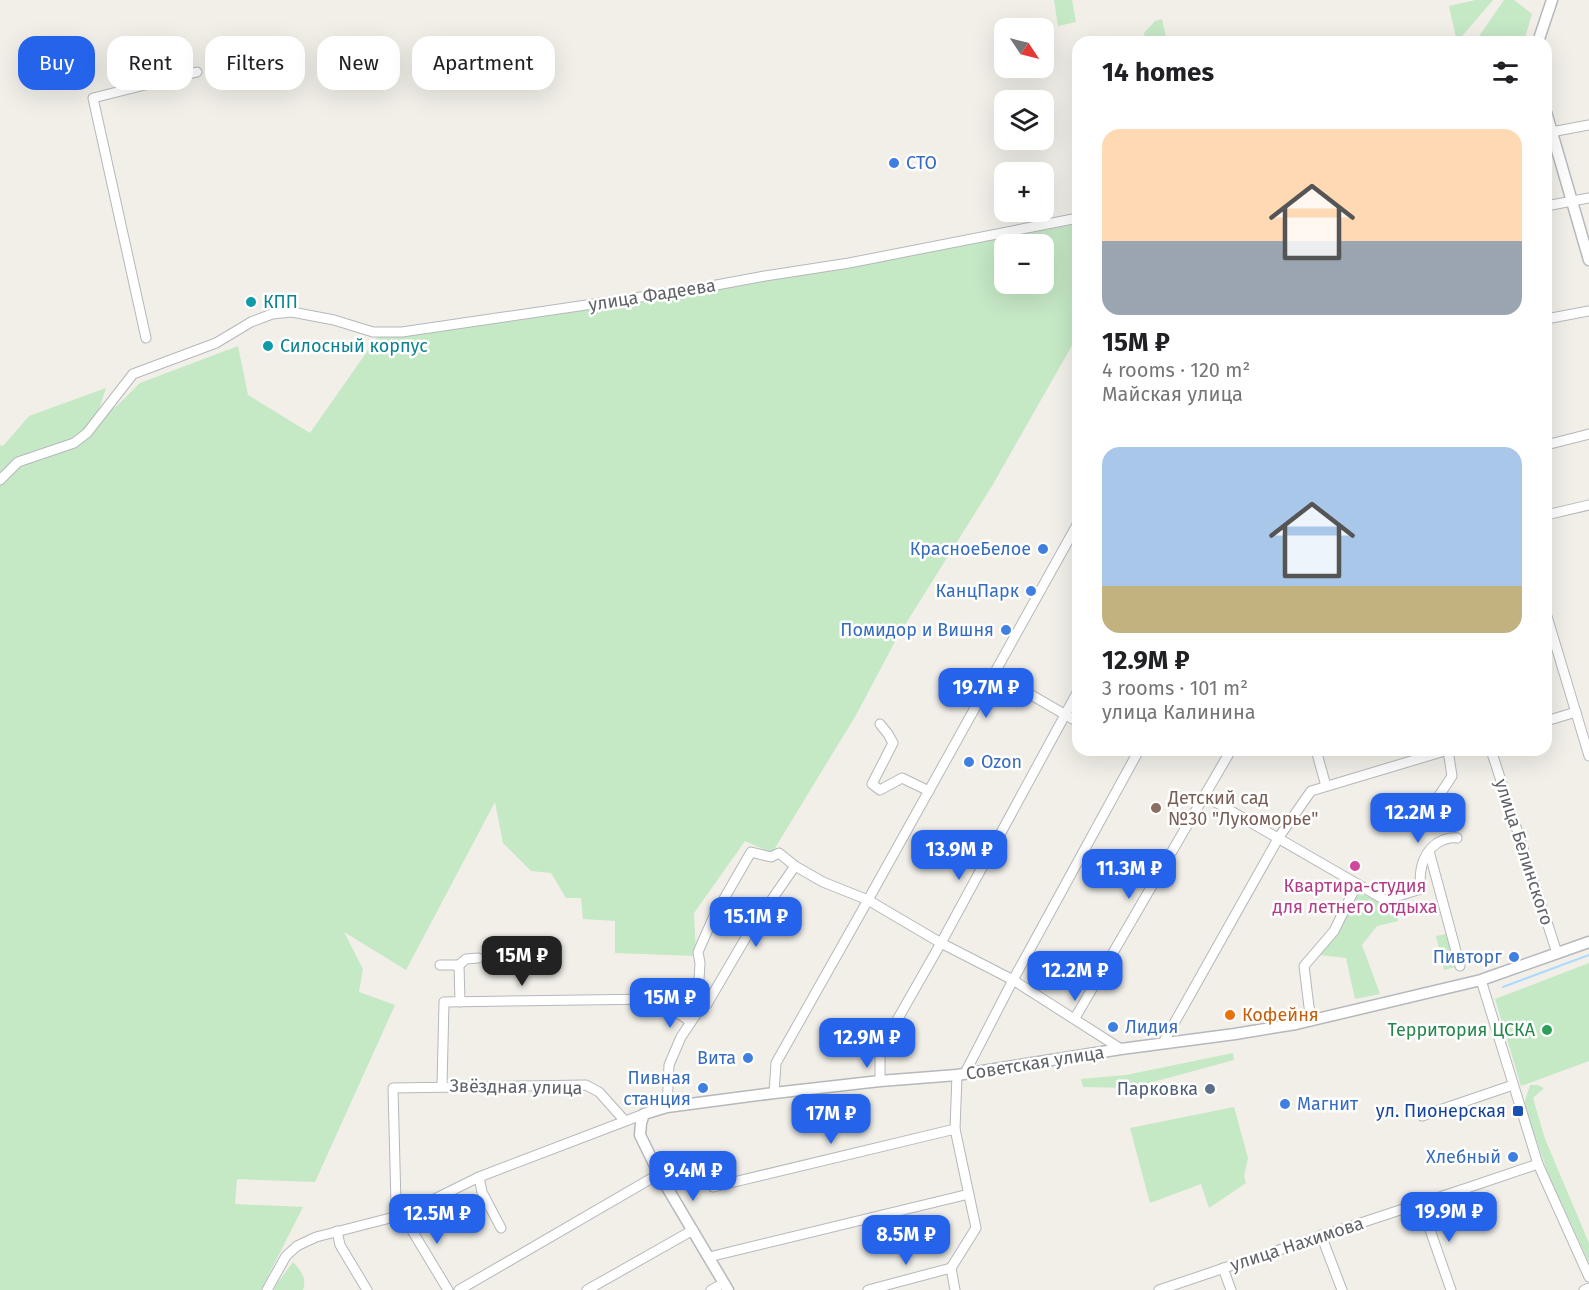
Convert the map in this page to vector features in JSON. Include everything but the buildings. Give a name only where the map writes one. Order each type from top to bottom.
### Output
[{"type":"street","points":[[1540,36],[1552,0]]},
{"type":"street","points":[[146,338],[93,98],[197,72]]},
{"type":"street","points":[[1552,131],[1589,125]]},
{"type":"street","points":[[1552,141],[1589,260]]},
{"type":"street","points":[[1552,205],[1589,198]]},
{"type":"street","name":"улица Фадеева","points":[[0,480],[18,462],[74,443],[87,433],[133,374],[196,352],[251,322],[272,314],[292,312],[334,320],[373,332],[402,332],[695,290],[849,263],[1072,219]]},
{"type":"street","points":[[1552,318],[1589,311]]},
{"type":"street","points":[[1552,443],[1589,434]]},
{"type":"street","points":[[1552,514],[1589,505]]},
{"type":"street","points":[[774,1093],[776,1063],[1072,534]]},
{"type":"street","points":[[1552,633],[1589,756]]},
{"type":"street","points":[[995,674],[1072,719]]},
{"type":"street","points":[[880,1082],[880,1050],[1072,702]]},
{"type":"street","points":[[1552,719],[1576,712]]},
{"type":"street","points":[[880,724],[893,743],[872,784],[880,790],[902,778],[929,791]]},
{"type":"street","points":[[955,1290],[951,1268],[976,1228],[955,1129],[961,1074],[1131,756]]},
{"type":"street","points":[[1075,1018],[1228,756]]},
{"type":"street","points":[[1318,756],[1326,786]]},
{"type":"street","points":[[1163,1043],[1279,837],[1311,791],[1424,756]]},
{"type":"street","points":[[1423,820],[1452,776],[1449,756]]},
{"type":"street","name":"улица Белинского","points":[[1493,756],[1557,953]]},
{"type":"street","points":[[1205,796],[1385,900],[1420,889],[1420,870],[1426,855],[1436,843],[1452,837],[1457,838]]},
{"type":"street","points":[[1430,851],[1460,966]]},
{"type":"street","points":[[697,1013],[700,963],[698,952],[714,916],[752,852],[771,857],[779,853],[795,866],[823,882],[868,900],[1013,980],[1121,1049]]},
{"type":"street","points":[[667,1107],[669,1065],[681,1037],[697,1013],[707,1004],[748,934],[795,866]]},
{"type":"street","points":[[1313,1020],[1309,1007],[1304,966],[1334,932],[1357,884]]},
{"type":"street","name":"Советская улица","points":[[267,1290],[286,1256],[297,1246],[315,1237],[402,1215],[479,1177],[667,1107],[774,1093],[961,1074],[1235,1034],[1313,1020],[1481,980],[1589,942]]},
{"type":"street","points":[[440,966],[459,965],[466,958],[478,958]]},
{"type":"street","points":[[459,965],[460,1002]]},
{"type":"street","points":[[1481,980],[1538,1164],[1589,1277]]},
{"type":"street","points":[[442,1086],[444,1002],[657,999],[691,1022]]},
{"type":"street","name":"Звёздная улица","points":[[402,1215],[396,1204],[393,1088],[586,1085],[599,1092],[625,1121]]},
{"type":"street","points":[[1422,1116],[1513,1085]]},
{"type":"street","points":[[644,1114],[640,1134],[659,1174],[726,1286],[711,1290]]},
{"type":"street","points":[[712,1187],[955,1129]]},
{"type":"street","name":"улица Нахимова","points":[[1159,1290],[1538,1164]]},
{"type":"street","points":[[459,1290],[659,1174]]},
{"type":"street","points":[[479,1177],[482,1192],[501,1228]]},
{"type":"street","points":[[709,1257],[969,1194]]},
{"type":"street","points":[[1421,1204],[1451,1290]]},
{"type":"street","points":[[402,1215],[448,1290]]},
{"type":"street","points":[[587,1290],[693,1230]]},
{"type":"street","points":[[337,1231],[340,1245],[367,1290]]},
{"type":"street","points":[[1321,1235],[1342,1290]]},
{"type":"street","points":[[868,1290],[951,1268]]},
{"type":"street","points":[[1223,1268],[1231,1290]]},
{"type":"street","points":[[1584,1290],[1589,1288]]},
{"type":"green space","points":[[1054,0],[1072,0],[1076,22],[1058,26]]},
{"type":"green space","points":[[1476,0],[1493,0],[1462,36],[1456,36],[1449,6]]},
{"type":"green space","points":[[1504,0],[1514,0],[1532,14],[1526,36],[1479,36]]},
{"type":"green space","points":[[1162,19],[1166,36],[1144,36],[1144,33],[1155,21]]},
{"type":"green space","points":[[1072,225],[1072,346],[992,486],[898,636],[856,715],[772,853],[745,841],[694,913],[696,956],[615,953],[615,921],[583,919],[581,898],[566,898],[551,873],[531,871],[503,843],[495,802],[406,970],[344,932],[363,969],[359,992],[395,1005],[315,1182],[237,1179],[235,1204],[303,1207],[261,1290],[0,1290],[0,445],[3,446],[29,416],[106,388],[95,421],[119,404],[140,383],[238,346],[248,395],[310,433],[378,336],[683,296],[994,239],[994,294],[1054,294],[1054,234],[1023,234]]},
{"type":"green space","points":[[1358,892],[1397,910],[1398,921],[1377,926],[1362,945],[1380,994],[1355,999],[1346,958],[1319,955],[1338,930]]},
{"type":"green space","points":[[1446,934],[1455,967],[1444,970],[1436,936]]},
{"type":"green space","name":"Территория ЦСКА","points":[[1589,963],[1589,1061],[1521,1086],[1495,999]]},
{"type":"green space","points":[[1233,1053],[1234,1060],[1131,1088],[1083,1087],[1081,1079],[1126,1075]]},
{"type":"green space","points":[[1530,1085],[1544,1088],[1533,1098],[1545,1139],[1589,1243],[1589,1263],[1549,1176],[1524,1104]]},
{"type":"green space","points":[[1234,1107],[1248,1158],[1244,1176],[1246,1183],[1209,1208],[1201,1184],[1150,1203],[1130,1128]]},
{"type":"green space","points":[[293,1262],[304,1278],[303,1290],[274,1290],[278,1282]]},
{"type":"waterway","points":[[1503,987],[1589,955]]},
{"type":"place","name":"СТО","points":[[894,163]]},
{"type":"place","name":"КПП","points":[[251,302]]},
{"type":"place","name":"Силосный корпус","points":[[268,346]]},
{"type":"place","name":"КрасноеБелое","points":[[1043,549]]},
{"type":"place","name":"КанцПарк","points":[[1031,591]]},
{"type":"place","name":"Помидор и Вишня","points":[[1006,630]]},
{"type":"place","name":"Ozon","points":[[969,762]]},
{"type":"place","name":"Детский сад №30 \"Лукоморье\"","points":[[1156,808]]},
{"type":"place","name":"Квартира-студия для летнего отдыха","points":[[1355,866]]},
{"type":"place","name":"Пивторг","points":[[1514,957]]},
{"type":"place","name":"Кофейня","points":[[1230,1015]]},
{"type":"place","name":"Лидия","points":[[1113,1027]]},
{"type":"place","name":"Территория ЦСКА","points":[[1547,1030]]},
{"type":"place","name":"Вита","points":[[748,1058]]},
{"type":"place","name":"Пивная станция","points":[[703,1088]]},
{"type":"place","name":"Парковка","points":[[1210,1089]]},
{"type":"place","name":"Магнит","points":[[1285,1104]]},
{"type":"place","name":"ул. Пионерская","points":[[1518,1111]]},
{"type":"place","name":"Хлебный","points":[[1513,1157]]}]
